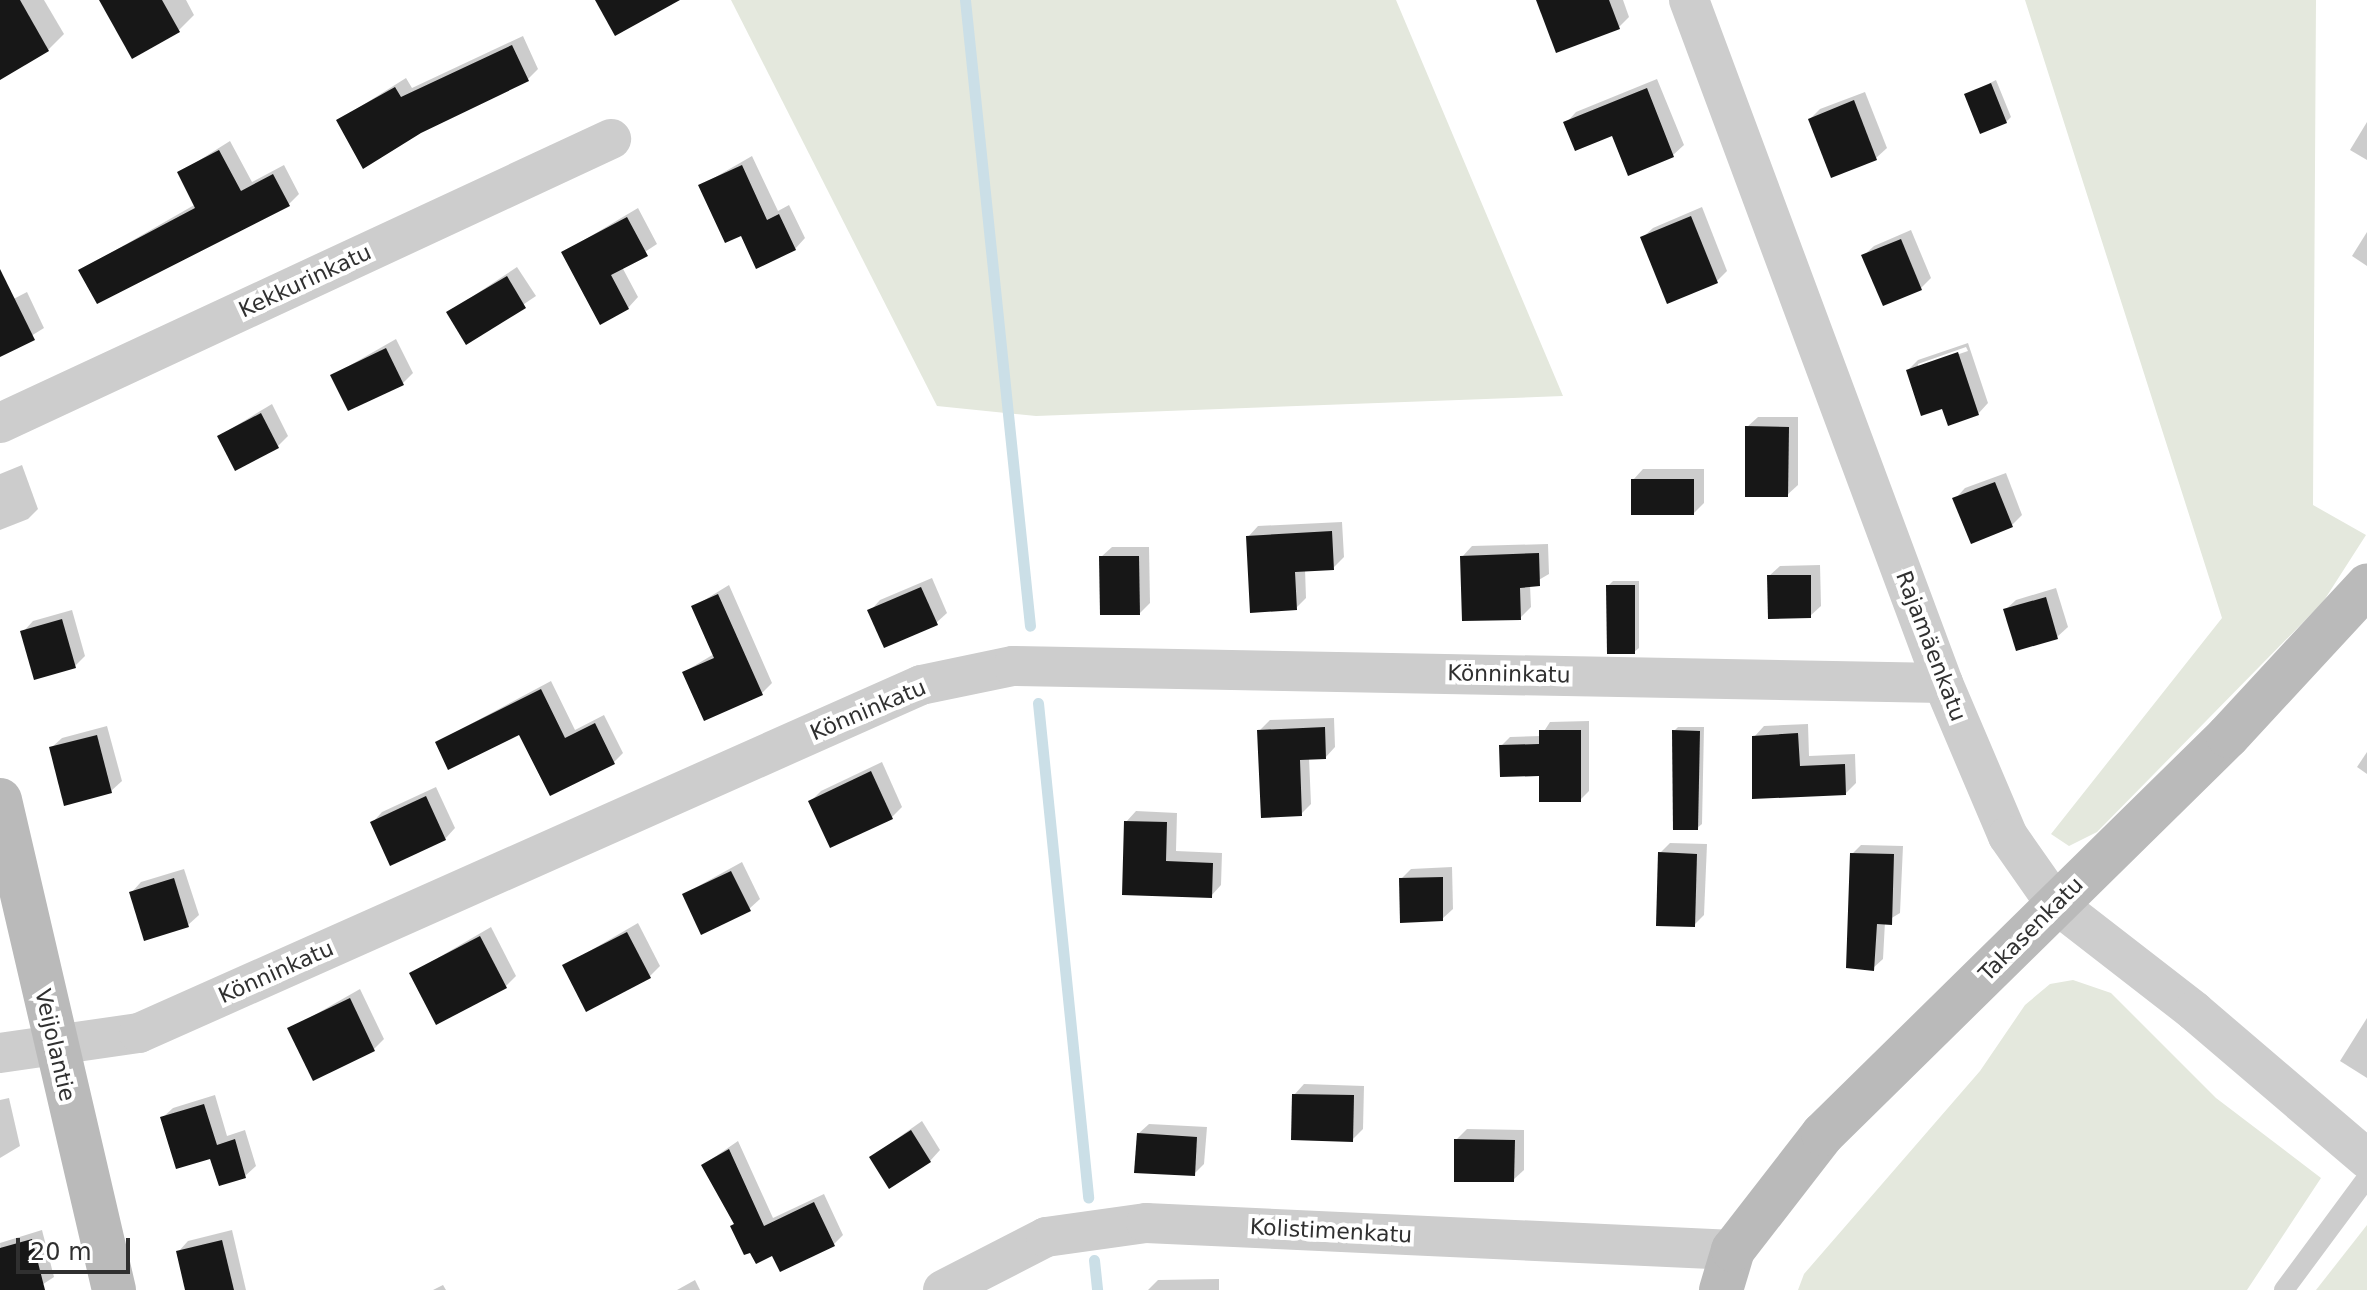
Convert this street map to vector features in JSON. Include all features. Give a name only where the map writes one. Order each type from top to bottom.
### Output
[{"type":"street","name":"Rajamäenkatu","points":[[1689,0],[1943,683],[2008,836],[2055,903],[2194,1011],[2367,1159]]},
{"type":"street","name":"Kekkurinkatu","points":[[0,423],[611,139]]},
{"type":"street","name":"Takasenkatu","points":[[1727,1270],[1823,1134],[2228,736],[2367,586]]},
{"type":"street","name":"Könninkatu","points":[[0,1053],[139,1033],[921,685],[1013,666],[1943,683]]},
{"type":"street","name":"Veijolantie","points":[[0,800],[54,1044],[114,1290]]},
{"type":"street","name":"Kolistimenkatu","points":[[943,1290],[1046,1237],[1146,1223],[1727,1270]]},
{"type":"lane","points":[[2284,1290],[2367,1178]]},
{"type":"shaded area","points":[[731,0],[1396,0],[1563,396],[1036,416],[937,406]]},
{"type":"shaded area","points":[[2025,0],[2316,0],[2313,505],[2366,535],[2323,602],[2097,832],[2069,846],[2051,834],[2222,618]]},
{"type":"shaded area","points":[[2073,980],[2111,993],[2216,1098],[2321,1178],[2247,1290],[1798,1290],[1804,1274],[1980,1071],[2025,1005],[2050,984]]},
{"type":"shaded area","points":[[2367,1225],[2367,1290],[2316,1290]]},
{"type":"building","points":[[0,0],[20,0],[49,51],[0,80]]},
{"type":"building","points":[[99,0],[162,0],[180,32],[132,59]]},
{"type":"building","points":[[595,0],[680,0],[615,36]]},
{"type":"building","points":[[1536,0],[1609,0],[1620,29],[1556,53]]},
{"type":"building","points":[[512,45],[529,81],[421,133],[363,169],[336,120],[395,87],[401,97]]},
{"type":"building","points":[[1991,83],[2007,123],[1980,134],[1964,94]]},
{"type":"building","points":[[1647,88],[1674,157],[1628,176],[1612,136],[1575,151],[1563,122]]},
{"type":"building","points":[[1854,100],[1877,160],[1831,178],[1808,119]]},
{"type":"building","points":[[219,150],[241,191],[273,174],[290,206],[97,304],[78,270],[195,208],[177,172]]},
{"type":"building","points":[[742,165],[767,220],[779,214],[796,250],[756,269],[741,236],[725,243],[698,185]]},
{"type":"building","points":[[1691,216],[1718,283],[1667,304],[1640,237]]},
{"type":"building","points":[[627,217],[648,256],[611,275],[629,309],[600,325],[561,252]]},
{"type":"building","points":[[1901,239],[1922,290],[1883,306],[1861,255]]},
{"type":"building","points":[[0,269],[35,340],[0,357]]},
{"type":"building","points":[[507,276],[526,308],[466,345],[446,312]]},
{"type":"building","points":[[386,348],[404,385],[348,411],[330,375]]},
{"type":"building","points":[[1958,352],[1979,415],[1948,426],[1942,409],[1921,416],[1906,370]]},
{"type":"building","points":[[261,413],[279,448],[235,471],[217,436]]},
{"type":"building","points":[[1745,426],[1789,427],[1788,497],[1745,497]]},
{"type":"building","points":[[1631,479],[1694,479],[1694,515],[1631,515]]},
{"type":"building","points":[[1995,482],[2013,527],[1971,544],[1952,498]]},
{"type":"building","points":[[1332,531],[1334,570],[1295,572],[1297,610],[1250,613],[1246,536]]},
{"type":"building","points":[[1539,553],[1540,586],[1520,588],[1521,620],[1462,621],[1460,556]]},
{"type":"building","points":[[1099,556],[1139,556],[1140,615],[1100,615]]},
{"type":"building","points":[[1767,575],[1811,575],[1811,618],[1768,619]]},
{"type":"building","points":[[1606,585],[1635,585],[1635,654],[1607,654]]},
{"type":"building","points":[[921,587],[938,625],[884,648],[867,610]]},
{"type":"building","points":[[718,594],[763,695],[704,721],[682,672],[714,658],[691,606]]},
{"type":"building","points":[[2046,597],[2058,639],[2016,651],[2003,609]]},
{"type":"building","points":[[62,619],[76,668],[34,680],[20,631]]},
{"type":"building","points":[[541,689],[565,738],[595,723],[615,764],[550,796],[519,735],[448,770],[435,742]]},
{"type":"building","points":[[1325,727],[1326,759],[1300,760],[1302,816],[1261,818],[1257,730]]},
{"type":"building","points":[[1539,730],[1581,730],[1581,802],[1539,802],[1539,776],[1500,777],[1499,745],[1539,744]]},
{"type":"building","points":[[1672,730],[1700,731],[1698,830],[1673,830]]},
{"type":"building","points":[[1798,733],[1800,766],[1845,764],[1846,795],[1752,799],[1752,736]]},
{"type":"building","points":[[97,735],[112,793],[64,806],[49,747]]},
{"type":"building","points":[[871,771],[893,819],[830,848],[808,801]]},
{"type":"building","points":[[426,796],[446,840],[390,866],[370,822]]},
{"type":"building","points":[[1124,821],[1167,822],[1166,861],[1213,863],[1212,898],[1122,895]]},
{"type":"building","points":[[1658,852],[1697,854],[1695,927],[1656,926]]},
{"type":"building","points":[[1850,853],[1894,854],[1892,925],[1877,924],[1874,971],[1846,968]]},
{"type":"building","points":[[731,871],[751,911],[701,935],[682,894]]},
{"type":"building","points":[[1443,877],[1443,921],[1400,923],[1399,878]]},
{"type":"building","points":[[174,878],[189,927],[144,941],[129,892]]},
{"type":"building","points":[[627,932],[651,978],[586,1012],[562,965]]},
{"type":"building","points":[[480,936],[507,988],[436,1025],[409,973]]},
{"type":"building","points":[[350,998],[375,1051],[313,1081],[287,1028]]},
{"type":"building","points":[[1292,1094],[1354,1095],[1353,1142],[1291,1140]]},
{"type":"building","points":[[204,1104],[217,1145],[235,1139],[246,1178],[219,1186],[210,1159],[176,1169],[160,1117]]},
{"type":"building","points":[[911,1130],[931,1162],[889,1189],[869,1157]]},
{"type":"building","points":[[1137,1133],[1197,1137],[1195,1176],[1134,1173]]},
{"type":"building","points":[[1454,1139],[1515,1140],[1514,1182],[1454,1182]]},
{"type":"building","points":[[729,1149],[764,1226],[814,1202],[835,1246],[780,1272],[772,1256],[756,1264],[750,1253],[744,1255],[730,1226],[734,1224],[701,1165]]},
{"type":"building","points":[[32,1239],[45,1290],[0,1290],[0,1248]]},
{"type":"building","points":[[222,1240],[234,1290],[185,1290],[176,1251]]},
{"type":"waterway","points":[[965,0],[1030,626]]},
{"type":"waterway","points":[[1038,703],[1088,1197]]},
{"type":"waterway","points":[[1094,1260],[1097,1290]]}]
